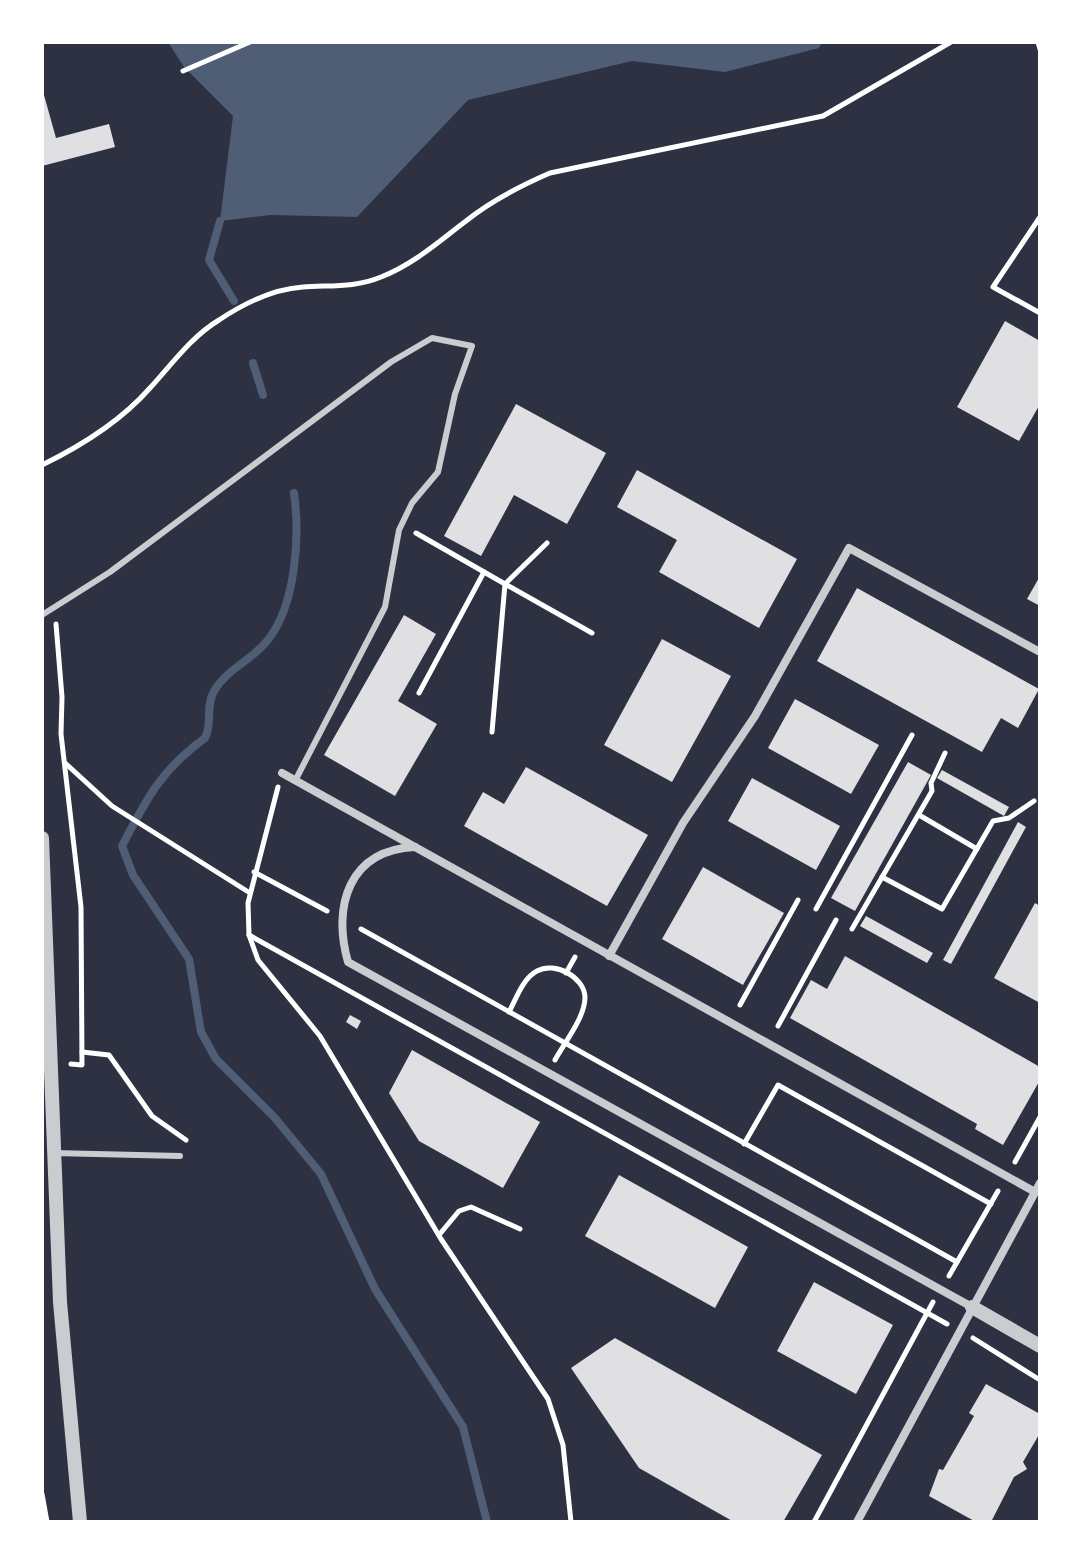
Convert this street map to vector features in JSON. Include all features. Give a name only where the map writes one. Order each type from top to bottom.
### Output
[{"type":"street","points":[[609,956],[683,823],[755,716],[849,548],[1040,652]]},
{"type":"street","points":[[282,773],[1035,1192]]},
{"type":"street","points":[[42,838],[53,1153],[68,1412],[80,1522]]},
{"type":"street","points":[[415,847],[392,848],[361,869],[340,917],[348,962],[1040,1346]]},
{"type":"street","points":[[857,1522],[1040,1183]]},
{"type":"lane","points":[[42,615],[110,572],[391,362],[432,338],[472,346],[455,394],[438,472],[412,503],[402,525],[385,607],[295,781]]},
{"type":"lane","points":[[53,1153],[180,1156]]},
{"type":"path","points":[[183,71],[250,42]]},
{"type":"path","points":[[42,465],[75,449],[122,414],[149,390],[185,347],[217,320],[263,297],[301,287],[345,286],[378,279],[421,258],[467,219],[515,188],[550,173],[823,116],[951,42]]},
{"type":"path","points":[[1038,42],[1040,49]]},
{"type":"path","points":[[1040,217],[993,287],[1040,313]]},
{"type":"path","points":[[402,525],[592,633]]},
{"type":"path","points":[[492,732],[505,584],[547,543]]},
{"type":"path","points":[[419,693],[484,572]]},
{"type":"path","points":[[51,1062],[82,1065],[81,907],[64,762],[54,608]]},
{"type":"path","points":[[816,909],[912,735]]},
{"type":"path","points":[[852,929],[932,791],[931,783],[945,753]]},
{"type":"path","points":[[64,762],[112,806],[250,893]]},
{"type":"path","points":[[282,773],[250,893],[249,935],[258,960],[320,1036],[439,1235],[548,1399],[563,1445],[571,1522]]},
{"type":"path","points":[[882,877],[942,909],[993,821],[1009,818],[1034,801]]},
{"type":"path","points":[[919,815],[977,849]]},
{"type":"path","points":[[254,872],[957,1262]]},
{"type":"path","points":[[740,1005],[798,900]]},
{"type":"path","points":[[778,1026],[836,920]]},
{"type":"path","points":[[249,935],[959,1330],[1040,1380]]},
{"type":"path","points":[[509,1012],[526,980],[538,970],[556,968],[578,979],[585,996],[582,1012],[535,1096]]},
{"type":"path","points":[[82,1052],[109,1055],[152,1116],[198,1149]]},
{"type":"path","points":[[744,1144],[778,1085],[991,1204]]},
{"type":"path","points":[[814,1522],[926,1313],[1040,1117]]},
{"type":"path","points":[[439,1235],[459,1211],[471,1207],[520,1229]]},
{"type":"path","points":[[42,1494],[47,1522]]},
{"type":"water","points":[[168,42],[822,42],[819,48],[725,72],[632,61],[468,100],[357,217],[271,215],[220,221],[233,116],[184,67]]},
{"type":"building","points":[[42,88],[56,138],[109,124],[115,147],[42,166]]},
{"type":"building","points":[[1005,321],[1040,341],[1040,404],[1019,441],[957,407]]},
{"type":"building","points":[[516,404],[606,453],[567,524],[514,495],[481,556],[444,536]]},
{"type":"building","points":[[637,470],[797,559],[759,628],[659,572],[677,540],[617,507]]},
{"type":"building","points":[[1040,576],[1040,606],[1027,599]]},
{"type":"building","points":[[857,588],[1039,689],[1018,728],[1001,718],[982,752],[817,661]]},
{"type":"building","points":[[404,615],[436,634],[398,701],[437,724],[395,796],[324,755]]},
{"type":"building","points":[[662,639],[731,676],[672,782],[604,745]]},
{"type":"building","points":[[795,699],[879,745],[851,794],[768,748]]},
{"type":"building","points":[[908,762],[931,775],[855,911],[831,898]]},
{"type":"building","points":[[526,767],[648,835],[607,906],[464,826],[483,792],[504,804]]},
{"type":"building","points":[[942,770],[1009,807],[1004,816],[937,778]]},
{"type":"building","points":[[752,778],[840,826],[816,870],[728,821]]},
{"type":"building","points":[[1018,822],[1026,827],[951,964],[943,960]]},
{"type":"building","points":[[703,867],[784,913],[743,985],[662,939]]},
{"type":"building","points":[[1035,903],[1040,906],[1040,1003],[994,978]]},
{"type":"building","points":[[866,916],[933,953],[927,963],[860,926]]},
{"type":"building","points":[[845,956],[1040,1067],[1040,1080],[1003,1145],[975,1129],[977,1124],[790,1018],[811,980],[827,989]]},
{"type":"building","points":[[350,1015],[361,1021],[357,1029],[346,1022]]},
{"type":"building","points":[[412,1050],[540,1122],[503,1188],[419,1141],[389,1093]]},
{"type":"building","points":[[619,1175],[748,1247],[715,1308],[585,1236]]},
{"type":"building","points":[[814,1282],[893,1325],[856,1394],[777,1351]]},
{"type":"building","points":[[615,1338],[822,1455],[783,1522],[734,1522],[639,1468],[571,1368]]},
{"type":"building","points":[[986,1384],[1040,1414],[1040,1433],[1023,1462],[1027,1469],[1014,1477],[991,1522],[976,1522],[929,1496],[939,1469],[943,1470],[974,1416],[969,1413]]},
{"type":"waterway","points":[[220,221],[209,260],[234,301]]},
{"type":"waterway","points":[[253,363],[263,395]]},
{"type":"waterway","points":[[294,493],[294,570],[277,626],[261,648],[219,683],[211,697],[205,738],[177,762],[156,786],[122,846],[133,875],[189,959],[201,1032],[216,1059],[275,1118],[321,1174],[375,1289],[463,1427],[487,1522]]}]
